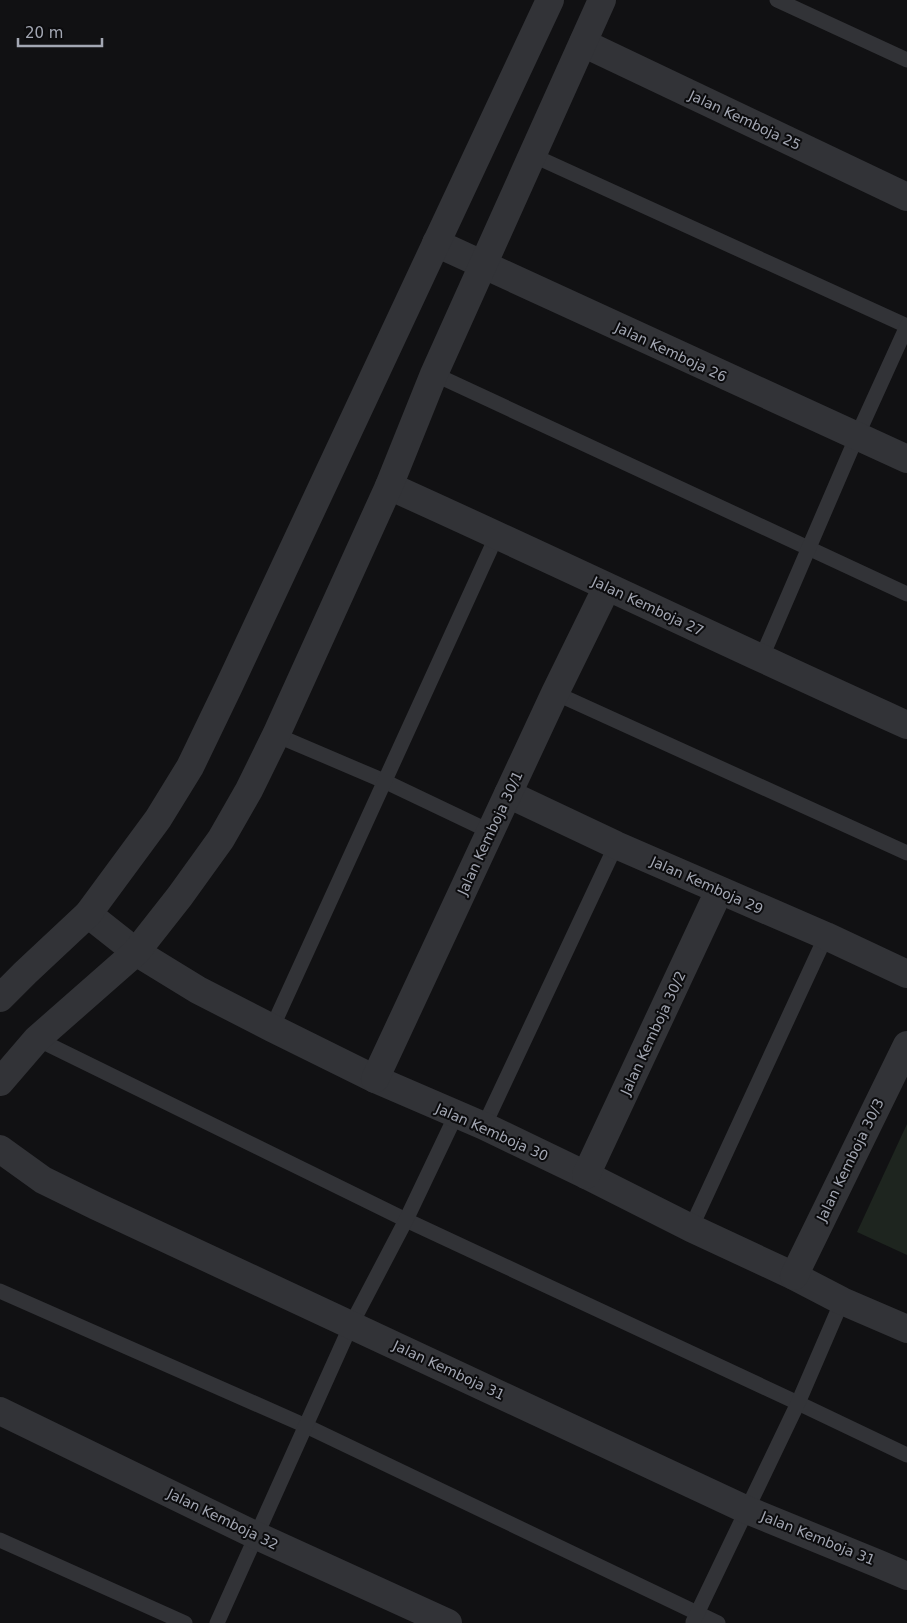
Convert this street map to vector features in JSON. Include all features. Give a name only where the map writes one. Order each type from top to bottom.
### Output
[{"type":"street","points":[[0,998],[88,914],[158,820],[190,767],[550,0]]},
{"type":"street","points":[[0,1082],[37,1039],[136,952],[180,896],[220,839],[249,790],[276,735],[389,486],[434,374],[602,0]]},
{"type":"street","name":"Jalan Kemboja 25","points":[[583,43],[907,197]]},
{"type":"street","name":"Jalan Kemboja 26","points":[[436,243],[907,459]]},
{"type":"street","name":"Jalan Kemboja 27","points":[[389,486],[907,725]]},
{"type":"street","name":"Jalan Kemboja 30/1","points":[[375,1079],[555,693],[607,588]]},
{"type":"street","name":"Jalan Kemboja 29","points":[[508,794],[719,891],[826,936],[907,974]]},
{"type":"street","name":"Jalan Kemboja 30/2","points":[[586,1175],[719,891]]},
{"type":"street","name":"Jalan Kemboja 30","points":[[88,914],[136,952],[198,990],[272,1028],[375,1079],[484,1126],[691,1228],[907,1329]]},
{"type":"street","name":"Jalan Kemboja 30/3","points":[[794,1276],[907,1045]]},
{"type":"street","name":"Jalan Kemboja 31","points":[[0,1149],[44,1180],[351,1325],[747,1510],[907,1576]]},
{"type":"street","name":"Jalan Kemboja 32","points":[[0,1411],[255,1535],[448,1623]]},
{"type":"lane","points":[[777,0],[907,60]]},
{"type":"lane","points":[[532,155],[907,326],[856,436],[761,659]]},
{"type":"lane","points":[[434,374],[907,594]]},
{"type":"lane","points":[[272,1028],[497,535]]},
{"type":"lane","points":[[555,693],[907,853]]},
{"type":"lane","points":[[276,735],[384,781],[491,832]]},
{"type":"lane","points":[[484,1126],[616,844]]},
{"type":"lane","points":[[691,1228],[826,936]]},
{"type":"lane","points":[[37,1039],[406,1220],[907,1455]]},
{"type":"lane","points":[[217,1623],[351,1325],[406,1220],[456,1115]]},
{"type":"lane","points":[[0,1291],[306,1426],[694,1618],[718,1623]]},
{"type":"lane","points":[[694,1618],[798,1403],[842,1300]]},
{"type":"lane","points":[[0,1540],[185,1623]]},
{"type":"shaded area","points":[[907,1124],[907,1255],[857,1232]]}]
